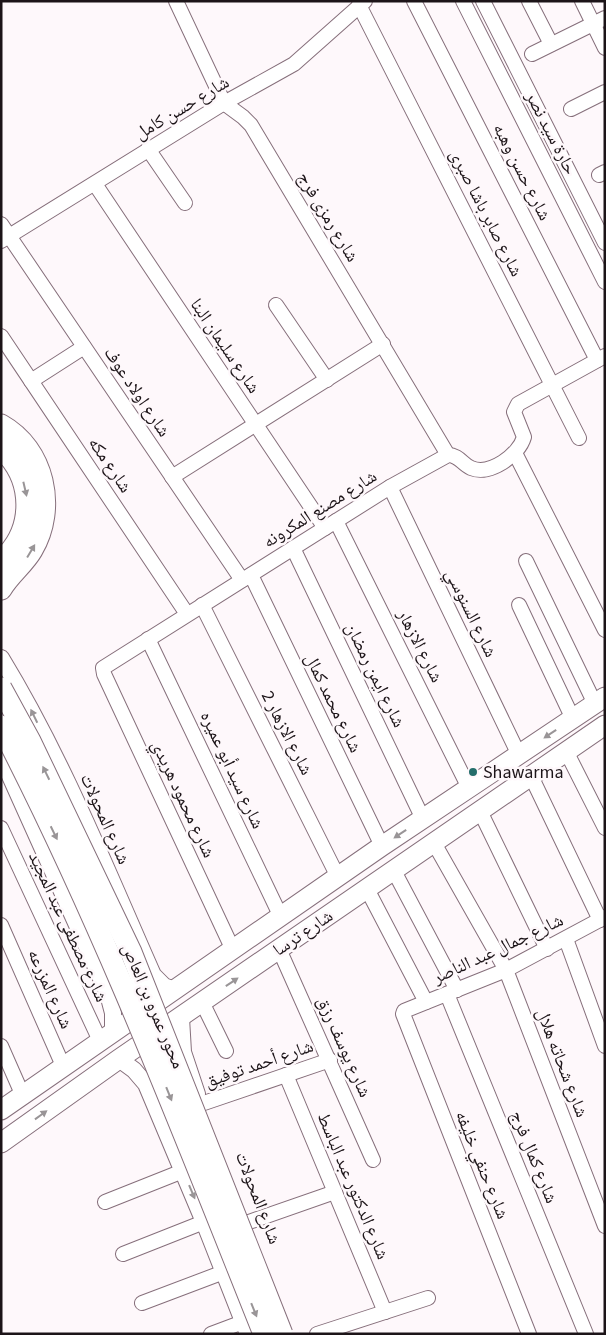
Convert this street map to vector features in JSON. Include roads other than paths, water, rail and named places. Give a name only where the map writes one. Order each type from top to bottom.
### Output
[{"type":"main road","points":[[1,425],[20,440],[37,464],[43,485],[45,507],[39,536],[32,550],[1,589]]},
{"type":"main road","points":[[1,448],[13,461],[22,478],[28,507],[20,538],[1,561]]},
{"type":"main road","name":"محور عمرو بن العاص","points":[[1,688],[35,750],[131,952],[282,1334]]},
{"type":"main road","name":"شارع ترسا","points":[[1,1110],[382,846],[600,701]]},
{"type":"main road","name":"شارع ترسا","points":[[1,1143],[119,1059],[605,725]]},
{"type":"main road","name":"محور عمرو بن العاص","points":[[1,726],[113,960],[264,1334]]},
{"type":"street","name":"شارع رمزى فرج","points":[[176,1],[224,103],[243,116],[250,126],[448,455]]},
{"type":"street","name":"شارع حسن وهبه","points":[[414,1],[601,358]]},
{"type":"street","name":"حارة سيد نصر","points":[[463,1],[605,282]]},
{"type":"street","points":[[483,1],[605,243]]},
{"type":"street","points":[[529,1],[551,44]]},
{"type":"street","points":[[582,1],[599,21],[605,48]]},
{"type":"street","name":"شارع حسن كامل","points":[[5,239],[148,149],[224,103],[294,64],[362,3]]},
{"type":"street","name":"شارع صابر باشا صبرى","points":[[362,3],[579,438]]},
{"type":"street","points":[[532,54],[599,21]]},
{"type":"street","points":[[571,109],[605,92]]},
{"type":"street","points":[[148,149],[185,203]]},
{"type":"street","name":"شارع سليمان البنا","points":[[95,184],[256,426],[330,525]]},
{"type":"street","name":"شارع اولاد عوف","points":[[1,224],[5,239],[84,347],[172,477],[246,578]]},
{"type":"street","points":[[276,305],[327,380]]},
{"type":"street","name":"شارع مكه","points":[[1,336],[187,614]]},
{"type":"street","points":[[172,477],[256,426],[382,344]]},
{"type":"street","points":[[31,381],[84,347]]},
{"type":"street","points":[[448,455],[454,455],[469,467],[483,470],[515,453],[524,437],[514,412],[515,407],[601,358]]},
{"type":"street","points":[[515,453],[605,630]]},
{"type":"street","name":"شارع مصنع المكرونه","points":[[106,665],[390,487],[448,455]]},
{"type":"street","name":"شارع السنوسي","points":[[390,487],[519,755]]},
{"type":"street","name":"شارع الازهار","points":[[330,525],[469,788]]},
{"type":"street","name":"شارع ايمن رمضان","points":[[293,548],[423,819]]},
{"type":"street","points":[[526,561],[600,701]]},
{"type":"street","name":"شارع محمد كمال","points":[[246,578],[382,846]]},
{"type":"street","name":"شارع الازهار 2","points":[[202,605],[338,877]]},
{"type":"street","points":[[519,605],[573,719]]},
{"type":"street","name":"شارع سيد أبو عميره","points":[[148,639],[281,917]]},
{"type":"street","name":"شارع المحولات","points":[[1,658],[28,704],[60,768],[151,970],[160,983],[174,990]]},
{"type":"street","name":"شارع محمود هريدي","points":[[106,665],[103,668],[104,674],[233,950]]},
{"type":"street","points":[[566,751],[605,828]]},
{"type":"street","points":[[1,756],[108,994],[113,1013],[107,1038]]},
{"type":"street","points":[[531,776],[602,918]]},
{"type":"street","points":[[480,811],[548,950]]},
{"type":"street","name":"شارع مصطفى عبد المجيد","points":[[1,828],[107,1038]]},
{"type":"street","name":"شارع شحاته هلال","points":[[434,843],[506,970],[605,1226]]},
{"type":"street","name":"شارع كمال فرج","points":[[394,871],[452,992],[586,1334]]},
{"type":"street","points":[[367,889],[426,1002]]},
{"type":"street","name":"شارع جمال عبد الناصر","points":[[404,1011],[506,970],[548,950],[602,918]]},
{"type":"street","name":"شارع المزرعه","points":[[1,925],[64,1068]]},
{"type":"street","points":[[566,939],[605,1046]]},
{"type":"street","name":"شارع يوسف رزق","points":[[279,949],[373,1160]]},
{"type":"street","points":[[108,994],[131,992],[143,984],[151,970]]},
{"type":"street","points":[[202,1002],[226,1051]]},
{"type":"street","name":"شارع حنفي خليفه","points":[[404,1011],[403,1018],[529,1334]]},
{"type":"street","name":"شارع المحولات","points":[[181,1018],[181,1041],[201,1104],[290,1334]]},
{"type":"street","points":[[1,1046],[23,1096]]},
{"type":"street","points":[[119,1059],[134,1070],[146,1084],[204,1222],[245,1328],[211,1334]]},
{"type":"street","points":[[146,1084],[149,1073],[158,1064],[169,1060],[187,1063]]},
{"type":"street","name":"شارع أحمد توفيق","points":[[201,1104],[330,1060]]},
{"type":"street","name":"شارع الدكتور عبد الباسط","points":[[286,1075],[385,1312]]},
{"type":"street","points":[[105,1202],[183,1171]]},
{"type":"street","points":[[246,1222],[335,1192]]},
{"type":"street","points":[[123,1254],[204,1222]]},
{"type":"street","points":[[142,1304],[224,1272]]},
{"type":"street","points":[[317,1334],[428,1298]]},
{"type":"place","name":"Shawarma","points":[[473,772]]}]
